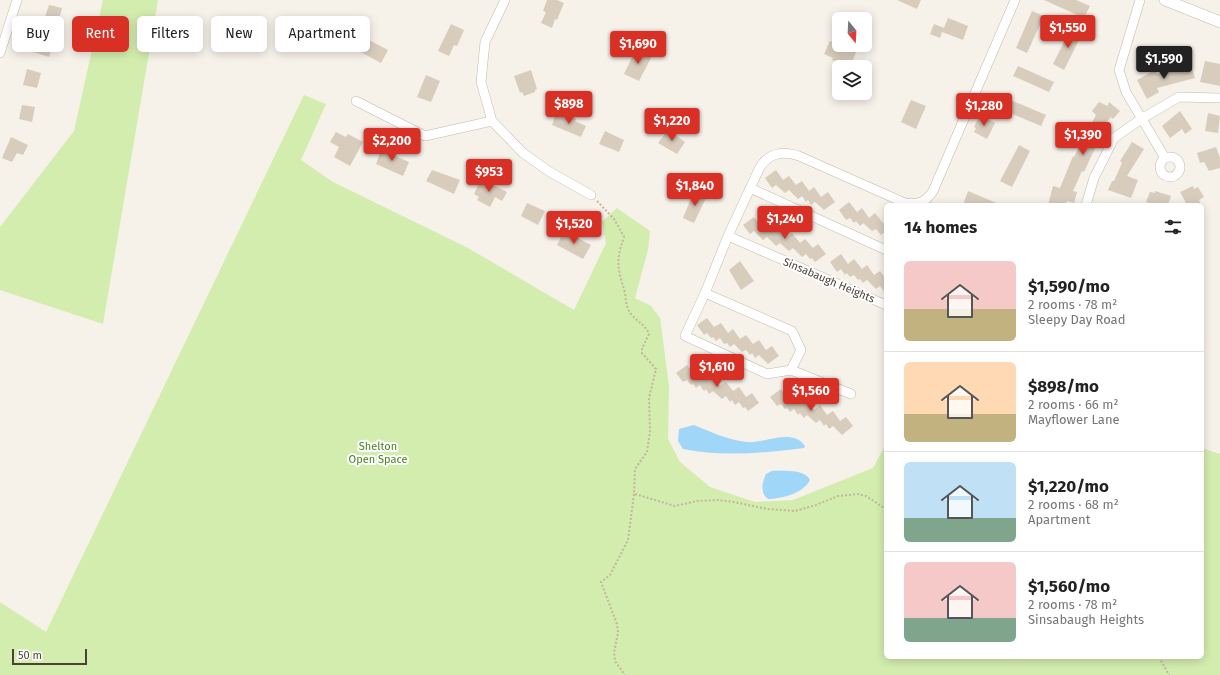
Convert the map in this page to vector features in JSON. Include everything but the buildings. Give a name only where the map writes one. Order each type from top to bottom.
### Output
[{"type":"street","points":[[0,53],[17,0]]},
{"type":"street","points":[[505,0],[485,42],[481,82],[492,121],[522,153],[550,172],[591,195]]},
{"type":"street","points":[[919,203],[924,201],[932,191],[1015,0]]},
{"type":"street","points":[[1140,0],[1120,70],[1126,92],[1165,158]]},
{"type":"street","points":[[1165,0],[1220,22]]},
{"type":"street","points":[[1087,203],[1094,178],[1114,138],[1141,119],[1179,98],[1220,98]]},
{"type":"street","points":[[356,101],[425,136],[492,121]]},
{"type":"street","points":[[851,394],[791,370],[767,374],[685,336],[750,188],[765,160],[774,154],[786,152],[799,156],[905,203]]},
{"type":"street","points":[[750,188],[884,249]]},
{"type":"street","name":"Sinsabaugh Heights","points":[[728,236],[884,304]]},
{"type":"street","points":[[705,293],[792,331],[801,350],[791,370]]},
{"type":"path","points":[[591,195],[614,219],[624,237],[618,256],[618,271],[627,307],[631,314],[643,323],[649,334],[642,349],[642,353],[656,369],[649,398],[650,431],[647,452],[635,469],[634,494],[628,540],[624,552],[610,575],[602,582],[617,624],[618,632],[614,653],[616,661],[625,675]]},
{"type":"path","points":[[634,494],[675,506],[697,501],[718,500],[767,509],[794,511],[816,505],[838,496],[858,494],[866,496],[884,508]]},
{"type":"path","points":[[1160,659],[1170,675]]},
{"type":"green space","points":[[103,0],[158,0],[155,16],[137,16],[137,52],[149,52],[103,324],[0,290],[0,227],[74,131],[91,52],[129,52],[129,16],[99,16]]},
{"type":"green space","name":"Shelton Open Space","points":[[304,95],[326,104],[301,160],[333,182],[468,248],[574,310],[606,243],[602,222],[617,208],[650,231],[648,250],[635,298],[651,306],[660,318],[669,386],[668,439],[680,462],[710,487],[755,502],[793,500],[873,468],[884,448],[884,659],[1204,659],[1204,449],[1220,454],[1220,675],[0,675],[0,602],[46,632]]},
{"type":"water","points":[[694,425],[740,441],[754,442],[786,437],[800,440],[805,446],[804,448],[789,450],[728,454],[683,449],[678,441],[679,429]]},
{"type":"water","points":[[772,471],[798,472],[807,476],[810,480],[807,485],[798,492],[779,498],[768,499],[765,497],[763,491],[763,484],[766,474]]}]
